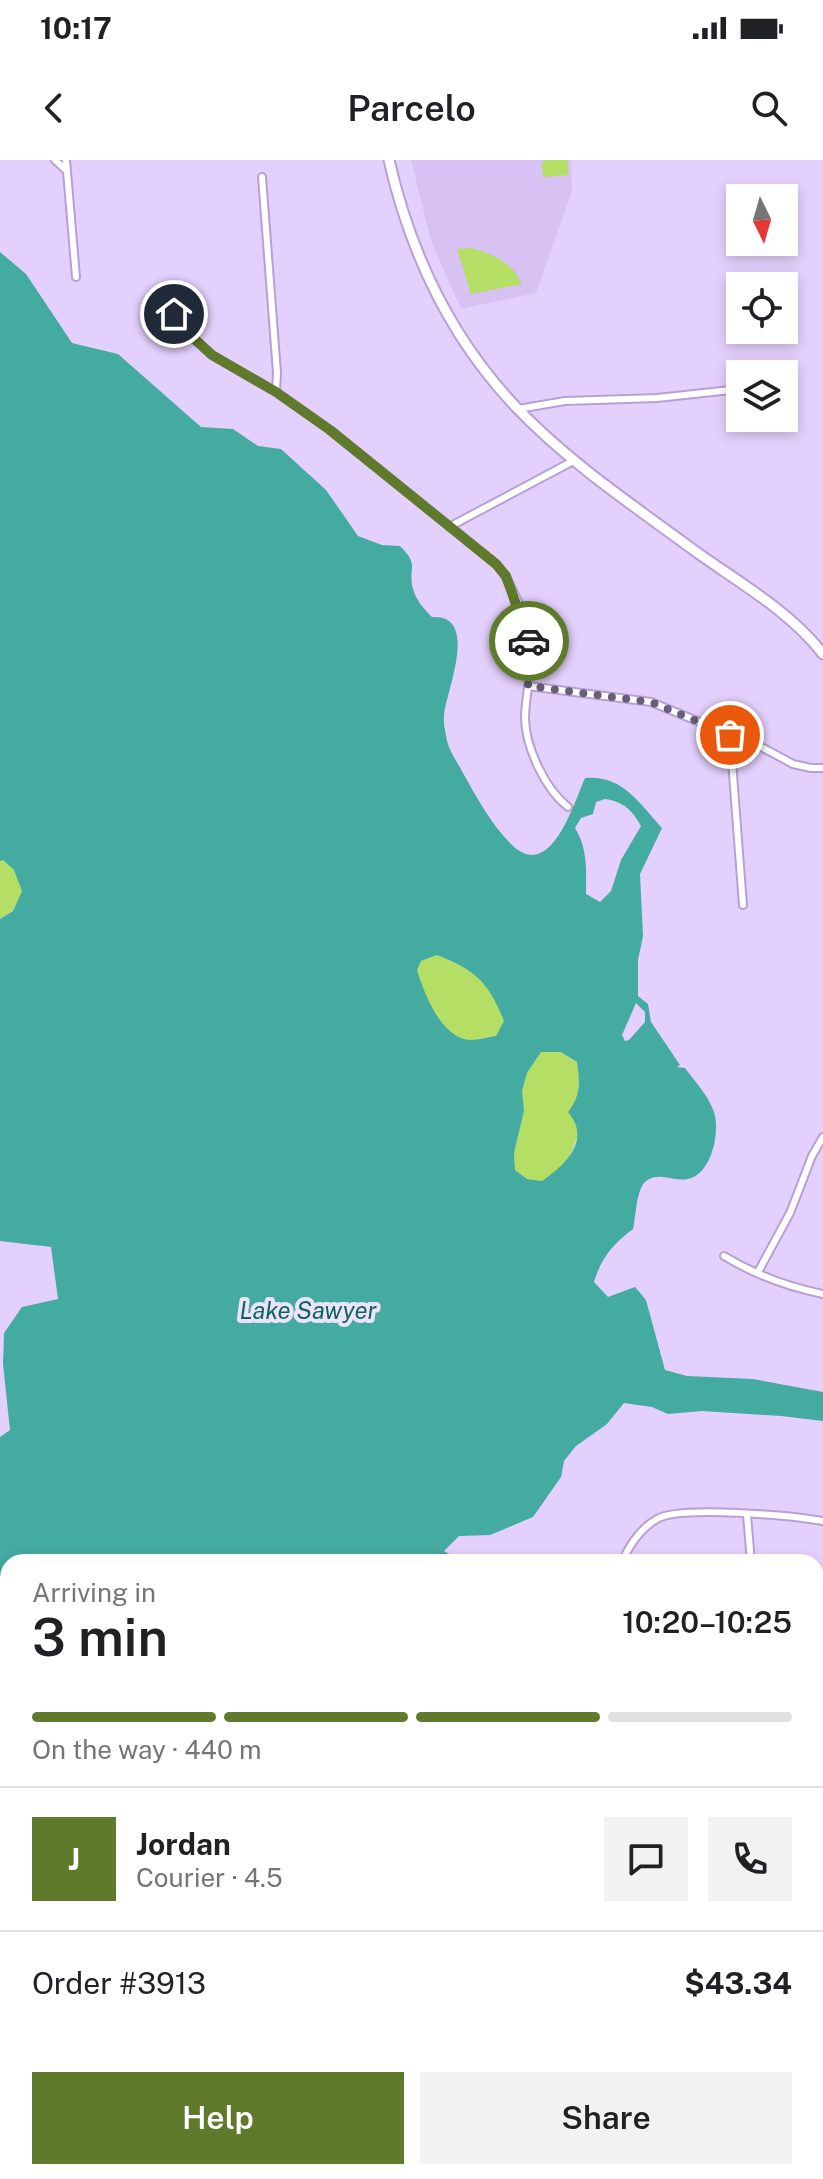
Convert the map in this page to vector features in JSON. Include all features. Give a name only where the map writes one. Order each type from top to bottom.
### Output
[{"type":"street","points":[[55,160],[67,171]]},
{"type":"street","points":[[66,160],[76,277]]},
{"type":"street","points":[[389,160],[410,236],[435,293],[478,362],[518,409],[575,460],[639,510],[772,607],[814,642],[823,654]]},
{"type":"street","points":[[262,177],[276,392]]},
{"type":"street","points":[[167,299],[189,334],[212,355],[276,392],[355,449],[496,564],[506,576],[531,648],[525,723],[534,753],[550,787],[568,807]]},
{"type":"street","points":[[518,409],[565,401],[657,398],[726,391]]},
{"type":"street","points":[[449,527],[575,460]]},
{"type":"street","points":[[528,686],[651,702],[793,764],[823,768]]},
{"type":"street","points":[[730,735],[743,905]]},
{"type":"street","points":[[758,1272],[790,1213],[812,1156],[823,1137]]},
{"type":"street","points":[[724,1256],[742,1267],[792,1287],[823,1294]]},
{"type":"street","points":[[627,1554],[635,1539],[656,1520],[667,1515],[747,1515],[823,1521]]},
{"type":"street","points":[[747,1515],[750,1554]]},
{"type":"shaded area","points":[[411,160],[571,160],[572,191],[536,293],[461,309],[431,241]]},
{"type":"green space","points":[[545,160],[570,160],[567,162],[569,175],[543,177],[542,163]]},
{"type":"green space","points":[[472,248],[502,260],[522,284],[471,294],[457,249]]},
{"type":"green space","points":[[3,860],[14,870],[23,891],[12,911],[0,919],[0,861]]},
{"type":"green space","points":[[437,955],[463,966],[487,987],[505,1021],[496,1036],[470,1040],[450,1031],[442,1023],[429,1002],[416,970],[421,961]]},
{"type":"green space","points":[[541,1052],[561,1052],[577,1062],[579,1077],[578,1136],[566,1164],[542,1181],[527,1179],[515,1170],[514,1153],[524,1111],[522,1091],[527,1073]]},
{"type":"water","name":"Lake Sawyer","points":[[0,252],[26,274],[72,343],[118,354],[201,427],[233,429],[258,446],[281,449],[326,490],[358,536],[382,545],[400,546],[412,563],[412,582],[418,601],[432,617],[447,619],[455,628],[457,657],[444,716],[448,745],[485,810],[511,844],[525,854],[538,854],[549,847],[567,820],[585,778],[598,778],[620,786],[638,800],[662,828],[640,874],[643,936],[638,960],[638,996],[648,1004],[651,1022],[680,1065],[677,1067],[685,1068],[710,1103],[716,1124],[714,1143],[708,1162],[696,1176],[683,1180],[656,1177],[646,1181],[638,1197],[633,1229],[609,1252],[594,1282],[608,1297],[635,1287],[646,1300],[665,1370],[687,1376],[753,1379],[823,1392],[823,1421],[702,1411],[668,1414],[652,1407],[624,1403],[607,1424],[576,1446],[564,1461],[561,1477],[533,1517],[490,1535],[459,1536],[444,1551],[449,1554],[0,1554],[0,1437],[10,1430],[3,1364],[4,1333],[22,1307],[58,1299],[51,1247],[0,1241],[0,919],[13,911],[22,891],[14,870],[3,860],[0,861]],"holes":[[[605,799],[631,811],[641,826],[621,860],[611,891],[600,902],[586,894],[584,852],[575,828],[581,818],[593,814],[596,802]],[[437,955],[462,966],[486,987],[504,1021],[496,1036],[470,1040],[450,1031],[442,1023],[417,970],[421,961]],[[636,1003],[645,1012],[645,1022],[625,1041],[622,1035]],[[541,1052],[561,1052],[577,1062],[579,1076],[575,1100],[568,1112],[577,1132],[573,1151],[542,1181],[527,1179],[515,1170],[514,1153],[524,1111],[522,1091],[527,1073]]]},
{"type":"way so far","points":[[529,641],[528,686],[651,702],[730,735]]},
{"type":"route","points":[[174,314],[189,334],[212,355],[276,392],[330,430],[496,564],[506,576],[514,594],[529,641]]}]
